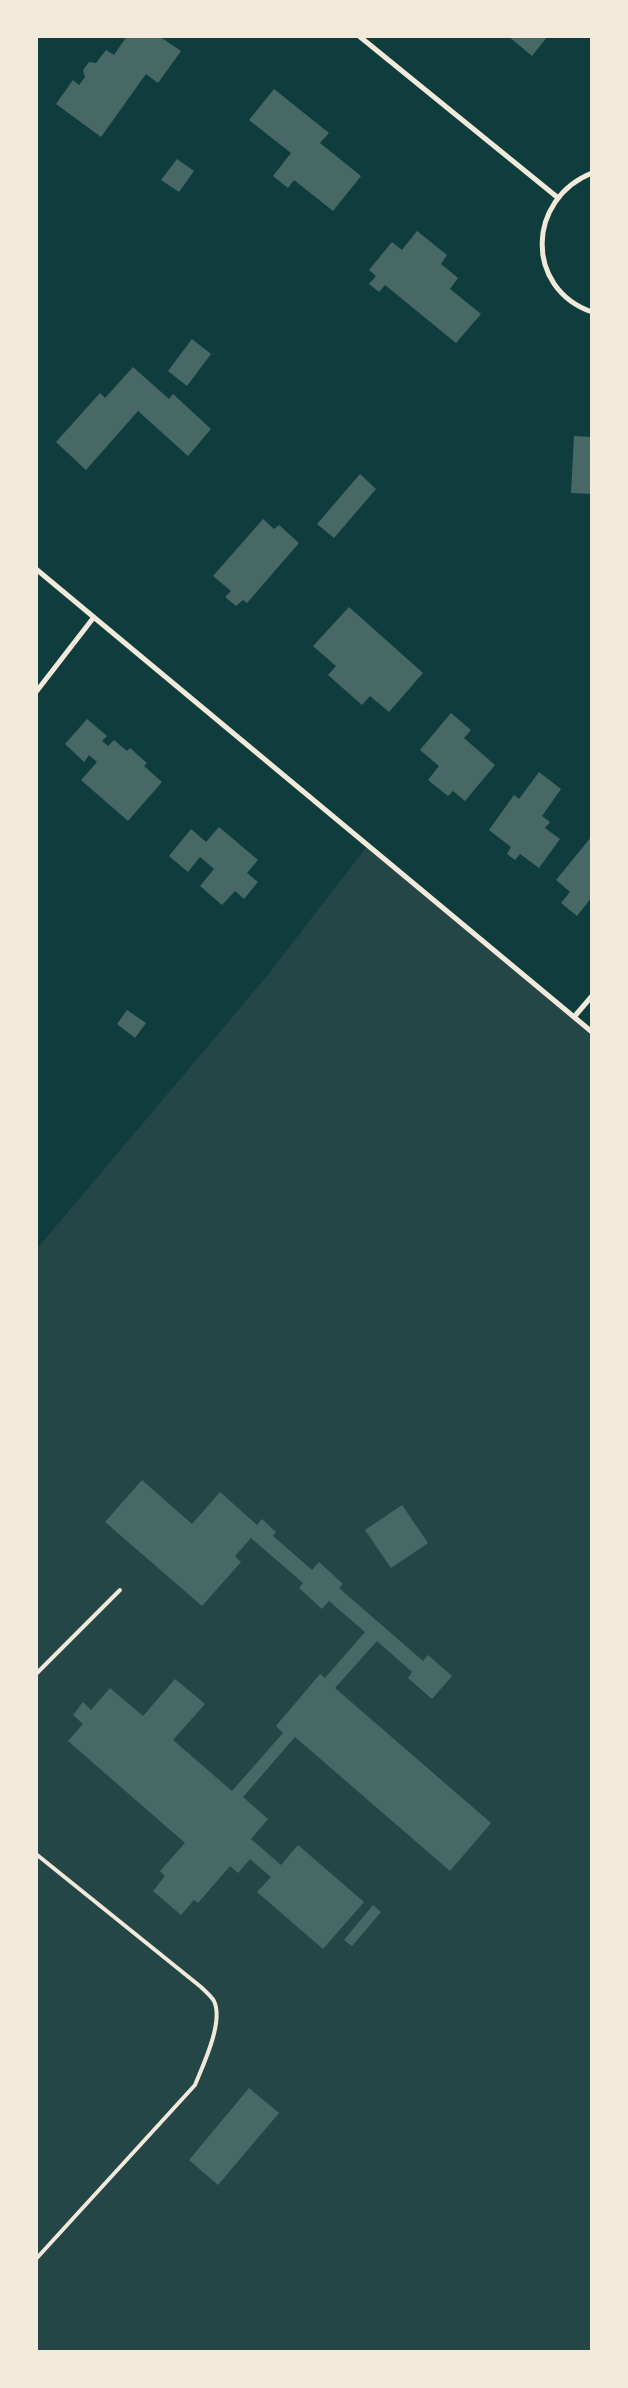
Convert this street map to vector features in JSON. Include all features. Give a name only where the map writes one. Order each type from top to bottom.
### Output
[{"type":"street","points":[[358,36],[557,197]]},
{"type":"street","points":[[592,173],[568,186],[557,197],[548,211],[543,226],[543,259],[548,275],[569,300],[592,312]]},
{"type":"street","points":[[36,569],[592,1032]]},
{"type":"street","points":[[36,692],[94,617]]},
{"type":"street","points":[[574,1017],[592,996]]},
{"type":"lane","points":[[36,1674],[120,1590]]},
{"type":"lane","points":[[36,1854],[204,1991],[214,2002],[217,2014],[207,2056],[195,2085],[36,2259]]},
{"type":"shaded area","points":[[368,845],[592,1032],[592,2352],[36,2352],[36,1250],[267,976]]},
{"type":"building","points":[[127,36],[159,36],[181,51],[158,83],[146,74],[101,137],[56,104],[73,80],[79,85],[85,77],[83,70],[89,62],[96,63],[106,50],[114,55]]},
{"type":"building","points":[[508,36],[548,36],[532,56]]},
{"type":"building","points":[[274,89],[329,133],[320,143],[361,176],[333,211],[294,180],[288,188],[273,176],[291,153],[249,120]]},
{"type":"building","points":[[177,159],[194,171],[179,192],[161,180]]},
{"type":"building","points":[[417,231],[447,255],[441,264],[458,278],[450,289],[481,314],[456,343],[385,285],[379,292],[369,284],[376,276],[369,270],[392,242],[402,250]]},
{"type":"building","points":[[192,339],[211,354],[187,386],[168,371]]},
{"type":"building","points":[[133,367],[169,399],[173,394],[211,429],[188,456],[138,411],[86,470],[56,442],[100,393],[105,398]]},
{"type":"building","points":[[574,436],[592,437],[592,494],[571,493]]},
{"type":"building","points":[[360,474],[376,489],[334,538],[317,524]]},
{"type":"building","points":[[263,519],[274,529],[279,525],[299,543],[247,603],[243,600],[236,606],[225,597],[231,591],[213,576]]},
{"type":"building","points":[[349,607],[423,673],[389,712],[370,696],[362,705],[328,675],[336,666],[313,646]]},
{"type":"building","points":[[451,713],[471,730],[464,738],[495,765],[465,801],[453,791],[448,796],[428,780],[439,766],[420,750]]},
{"type":"building","points":[[87,719],[107,736],[102,741],[108,746],[114,740],[127,751],[130,748],[147,763],[144,766],[162,782],[128,821],[81,780],[97,762],[89,755],[84,762],[65,744]]},
{"type":"building","points":[[539,772],[561,789],[542,816],[550,822],[545,828],[560,839],[539,868],[520,854],[515,860],[507,854],[511,847],[489,830],[514,795],[519,799]]},
{"type":"building","points":[[219,827],[258,860],[247,873],[258,882],[244,899],[235,891],[222,905],[200,886],[214,869],[200,857],[188,872],[169,856],[191,829],[206,842]]},
{"type":"building","points":[[592,836],[592,897],[577,916],[561,903],[570,892],[556,880]]},
{"type":"building","points":[[127,1010],[146,1023],[135,1038],[117,1024]]},
{"type":"building","points":[[142,1480],[192,1524],[220,1492],[257,1525],[262,1519],[276,1532],[273,1536],[312,1570],[319,1562],[343,1584],[339,1588],[423,1661],[428,1655],[452,1676],[432,1699],[408,1678],[412,1672],[377,1641],[335,1688],[491,1823],[450,1871],[295,1737],[243,1797],[268,1819],[251,1839],[281,1865],[298,1845],[364,1902],[323,1949],[257,1892],[271,1877],[250,1859],[238,1873],[230,1866],[198,1903],[194,1900],[181,1915],[153,1891],[165,1876],[160,1871],[185,1843],[68,1741],[83,1724],[73,1715],[83,1702],[91,1710],[110,1688],[143,1716],[175,1679],[205,1704],[173,1740],[232,1791],[283,1733],[276,1726],[320,1674],[325,1678],[365,1632],[329,1601],[322,1609],[299,1588],[303,1583],[251,1538],[235,1556],[241,1562],[202,1606],[105,1522]]},
{"type":"building","points":[[402,1505],[428,1543],[391,1568],[365,1530]]},
{"type":"building","points":[[373,1905],[381,1912],[352,1946],[344,1940]]},
{"type":"building","points":[[249,2088],[279,2113],[218,2185],[189,2160]]}]
